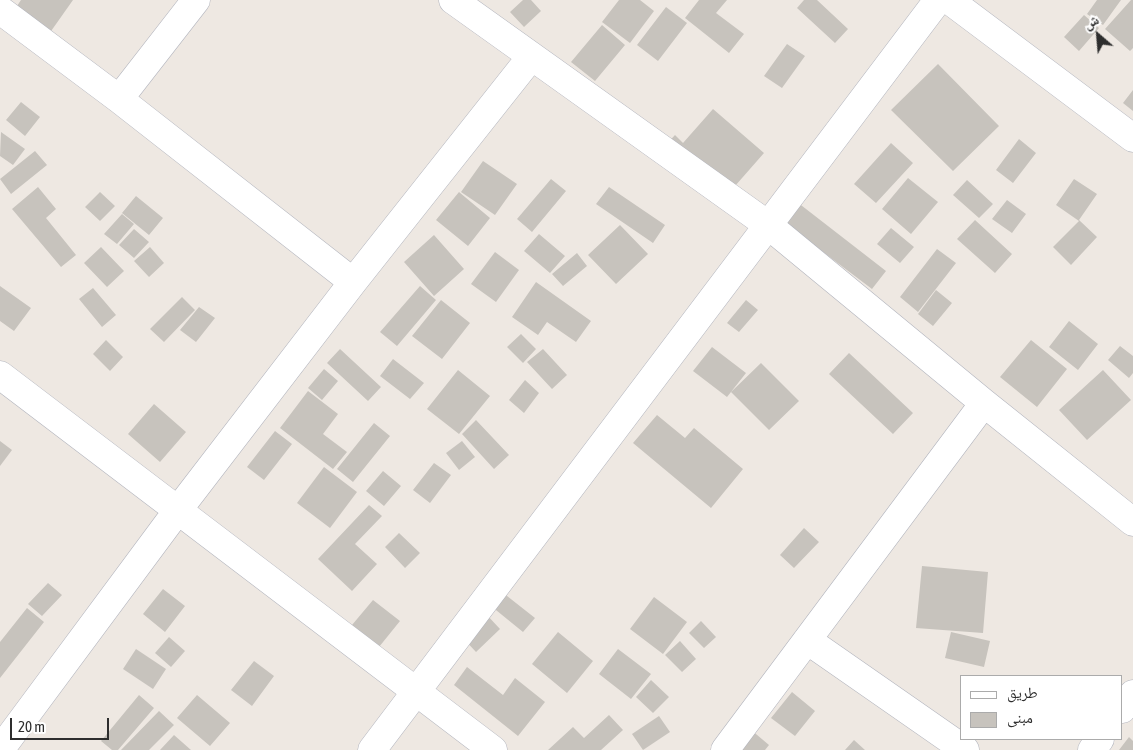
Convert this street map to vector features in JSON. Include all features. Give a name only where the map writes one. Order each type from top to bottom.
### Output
[{"type":"street","points":[[119,100],[196,0]]},
{"type":"street","points":[[453,0],[768,225],[984,403],[1133,522]]},
{"type":"street","points":[[372,750],[938,0]]},
{"type":"street","points":[[949,0],[1133,138]]},
{"type":"street","points":[[0,10],[354,282]]},
{"type":"street","points":[[0,749],[178,510],[531,57]]},
{"type":"street","points":[[0,375],[493,750]]},
{"type":"street","points":[[725,750],[984,403]]},
{"type":"street","points":[[806,640],[965,750]]},
{"type":"street","points":[[1123,709],[1133,694]]},
{"type":"building","points":[[21,0],[73,0],[49,34],[15,9]]},
{"type":"building","points":[[523,0],[531,0],[541,11],[524,27],[510,12]]},
{"type":"building","points":[[619,0],[640,0],[654,11],[630,43],[602,22]]},
{"type":"building","points":[[699,0],[727,0],[716,13],[744,34],[729,53],[685,18]]},
{"type":"building","points":[[804,0],[817,0],[848,29],[835,43],[797,8]]},
{"type":"building","points":[[1097,0],[1121,0],[1103,25],[1087,14]]},
{"type":"building","points":[[1133,0],[1133,48],[1130,51],[1105,29]]},
{"type":"building","points":[[666,7],[687,23],[658,61],[637,45]]},
{"type":"building","points":[[1084,15],[1099,28],[1079,51],[1064,37]]},
{"type":"building","points":[[602,25],[625,45],[595,81],[571,62]]},
{"type":"building","points":[[787,44],[805,56],[782,88],[764,76]]},
{"type":"building","points":[[938,64],[999,126],[953,171],[891,110]]},
{"type":"building","points":[[1133,90],[1133,111],[1123,103]]},
{"type":"building","points":[[21,102],[40,117],[25,136],[6,120]]},
{"type":"building","points":[[713,109],[764,153],[721,202],[661,150],[675,135],[683,143]]},
{"type":"building","points":[[1,132],[25,149],[13,165],[0,156]]},
{"type":"building","points":[[1019,139],[1036,153],[1013,183],[996,170]]},
{"type":"building","points":[[891,143],[913,163],[876,203],[854,184]]},
{"type":"building","points":[[35,151],[47,165],[11,194],[0,179]]},
{"type":"building","points":[[483,161],[517,184],[495,215],[461,192]]},
{"type":"building","points":[[908,178],[938,202],[911,234],[882,209]]},
{"type":"building","points":[[551,179],[566,191],[532,232],[517,219]]},
{"type":"building","points":[[1074,179],[1097,194],[1079,220],[1097,237],[1071,265],[1053,247],[1079,221],[1056,205]]},
{"type":"building","points":[[967,180],[993,204],[979,218],[953,195]]},
{"type":"building","points":[[38,187],[56,209],[46,218],[76,255],[61,267],[12,209]]},
{"type":"building","points":[[609,187],[665,225],[653,243],[596,204]]},
{"type":"building","points":[[100,192],[115,206],[100,221],[85,207]]},
{"type":"building","points":[[459,192],[490,218],[468,246],[436,220]]},
{"type":"building","points":[[136,196],[163,218],[149,235],[122,213]]},
{"type":"building","points":[[1007,200],[1026,214],[1012,233],[992,219]]},
{"type":"building","points":[[797,202],[886,271],[872,289],[782,221]]},
{"type":"building","points":[[122,214],[134,224],[117,244],[104,234]]},
{"type":"building","points":[[975,220],[1012,254],[995,273],[957,239]]},
{"type":"building","points":[[620,225],[648,254],[616,284],[588,255]]},
{"type":"building","points":[[891,228],[914,247],[900,263],[877,244]]},
{"type":"building","points":[[134,229],[149,242],[134,258],[119,245]]},
{"type":"building","points":[[539,234],[565,256],[550,273],[524,251]]},
{"type":"building","points":[[434,235],[464,269],[434,296],[404,262]]},
{"type":"building","points":[[101,247],[124,271],[107,287],[84,263]]},
{"type":"building","points":[[150,247],[164,263],[149,277],[134,261]]},
{"type":"building","points":[[937,249],[956,263],[918,312],[900,297]]},
{"type":"building","points":[[495,252],[519,270],[496,302],[471,284]]},
{"type":"building","points":[[577,253],[587,266],[563,286],[552,274]]},
{"type":"building","points":[[536,282],[591,321],[576,342],[547,322],[538,335],[512,317]]},
{"type":"building","points":[[0,286],[31,308],[14,331],[0,321]]},
{"type":"building","points":[[420,286],[436,300],[397,346],[380,332]]},
{"type":"building","points":[[93,288],[116,315],[102,327],[79,299]]},
{"type":"building","points":[[936,290],[952,303],[933,326],[918,314]]},
{"type":"building","points":[[182,297],[195,310],[164,342],[150,329]]},
{"type":"building","points":[[441,300],[470,323],[442,359],[412,336]]},
{"type":"building","points":[[746,300],[758,310],[739,332],[727,323]]},
{"type":"building","points":[[199,307],[215,318],[196,342],[180,330]]},
{"type":"building","points":[[1069,321],[1098,344],[1078,370],[1049,347]]},
{"type":"building","points":[[521,334],[536,349],[523,363],[507,347]]},
{"type":"building","points":[[106,340],[123,357],[110,371],[93,354]]},
{"type":"building","points":[[1031,340],[1067,369],[1037,407],[1000,377]]},
{"type":"building","points":[[1120,346],[1133,356],[1133,373],[1129,378],[1108,360]]},
{"type":"building","points":[[712,347],[746,373],[727,397],[693,371]]},
{"type":"building","points":[[340,349],[381,387],[368,401],[327,363]]},
{"type":"building","points":[[543,349],[567,375],[552,389],[527,362]]},
{"type":"building","points":[[849,353],[913,413],[893,434],[829,374]]},
{"type":"building","points":[[393,359],[424,383],[410,399],[380,376]]},
{"type":"building","points":[[761,363],[799,401],[769,430],[731,392]]},
{"type":"building","points":[[324,369],[338,381],[322,400],[308,388]]},
{"type":"building","points":[[458,370],[490,396],[459,434],[427,409]]},
{"type":"building","points":[[1103,370],[1131,400],[1087,440],[1059,410]]},
{"type":"building","points":[[525,380],[539,393],[524,413],[509,400]]},
{"type":"building","points":[[308,391],[338,414],[323,434],[347,452],[333,469],[280,428]]},
{"type":"building","points":[[154,404],[186,432],[160,462],[128,434]]},
{"type":"building","points":[[657,415],[685,438],[694,428],[743,469],[711,508],[633,443]]},
{"type":"building","points":[[476,420],[509,455],[494,469],[462,434]]},
{"type":"building","points":[[374,423],[390,436],[353,482],[337,469]]},
{"type":"building","points":[[275,431],[292,444],[264,480],[247,467]]},
{"type":"building","points":[[0,441],[12,450],[0,466]]},
{"type":"building","points":[[462,441],[475,457],[459,470],[446,453]]},
{"type":"building","points":[[434,463],[451,475],[430,503],[413,490]]},
{"type":"building","points":[[324,467],[357,492],[330,528],[297,503]]},
{"type":"building","points":[[383,471],[401,486],[384,506],[366,491]]},
{"type":"building","points":[[369,505],[382,516],[355,544],[377,564],[352,591],[318,559]]},
{"type":"building","points":[[804,528],[819,542],[794,568],[780,555]]},
{"type":"building","points":[[399,533],[420,553],[405,568],[385,547]]},
{"type":"building","points":[[922,566],[988,572],[983,633],[916,628]]},
{"type":"building","points":[[48,583],[62,595],[42,616],[28,604]]},
{"type":"building","points":[[163,589],[185,606],[165,632],[143,614]]},
{"type":"building","points":[[502,592],[535,618],[523,632],[491,606]]},
{"type":"building","points":[[654,597],[687,622],[663,654],[630,629]]},
{"type":"building","points":[[373,600],[400,621],[379,647],[352,625]]},
{"type":"building","points":[[27,608],[44,622],[0,678],[0,642]]},
{"type":"building","points":[[486,614],[500,629],[476,652],[462,637]]},
{"type":"building","points":[[701,621],[716,637],[704,648],[689,633]]},
{"type":"building","points":[[558,632],[593,661],[567,693],[532,664]]},
{"type":"building","points":[[951,632],[990,641],[984,667],[945,658]]},
{"type":"building","points":[[169,637],[185,651],[171,667],[155,653]]},
{"type":"building","points":[[680,641],[696,659],[682,672],[665,655]]},
{"type":"building","points":[[136,649],[166,669],[153,689],[123,669]]},
{"type":"building","points":[[618,649],[651,674],[631,699],[599,674]]},
{"type":"building","points":[[254,661],[274,676],[252,706],[231,690]]},
{"type":"building","points":[[467,667],[503,695],[515,678],[545,702],[518,736],[454,685]]},
{"type":"building","points":[[651,680],[669,697],[653,713],[636,697]]},
{"type":"building","points":[[792,692],[815,711],[795,736],[771,718]]},
{"type":"building","points":[[139,695],[154,708],[118,750],[112,750],[101,741]]},
{"type":"building","points":[[197,695],[230,723],[210,746],[177,718]]},
{"type":"building","points":[[159,711],[174,725],[149,750],[121,750]]},
{"type":"building","points":[[609,715],[623,730],[601,750],[548,750],[573,727],[584,738]]},
{"type":"building","points":[[659,716],[670,732],[643,750],[632,734]]},
{"type":"building","points":[[750,729],[769,745],[765,750],[733,750]]},
{"type":"building","points":[[174,735],[191,750],[160,750]]},
{"type":"building","points":[[1129,737],[1133,741],[1133,750],[1119,750]]},
{"type":"building","points":[[854,740],[865,750],[845,750]]}]
